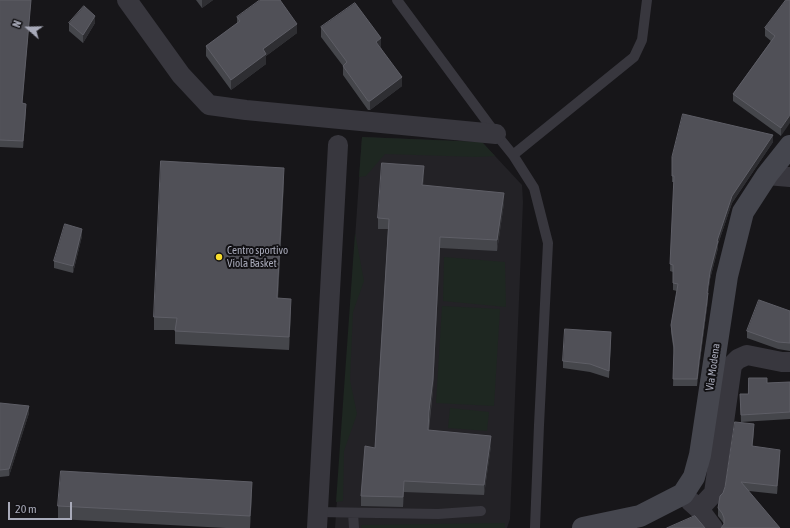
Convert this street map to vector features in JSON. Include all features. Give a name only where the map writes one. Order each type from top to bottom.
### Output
[{"type":"main road","name":"Via Modena","points":[[583,528],[640,516],[683,494],[694,477],[700,455],[727,276],[743,212],[767,175],[790,146]]},
{"type":"street","points":[[127,0],[181,75],[209,105],[246,110],[496,134]]},
{"type":"street","points":[[317,520],[338,145]]},
{"type":"street","points":[[767,175],[790,177]]},
{"type":"street","points":[[699,510],[714,494],[732,365],[738,359],[747,355],[782,362],[790,362]]},
{"type":"street","points":[[683,494],[699,510],[713,528]]},
{"type":"lane","points":[[397,0],[513,155],[534,188],[548,243],[535,528]]},
{"type":"lane","points":[[513,155],[634,57],[642,40],[647,0]]},
{"type":"lane","points":[[317,520],[353,513],[438,514],[481,511]]},
{"type":"lane","points":[[353,513],[354,528]]},
{"type":"shaded area","points":[[362,137],[482,142],[522,185],[523,202],[510,519],[507,528],[335,528]]},
{"type":"shaded area","points":[[362,137],[482,142],[495,156],[477,157],[385,154],[366,176],[359,177]]},
{"type":"shaded area","points":[[355,233],[364,281],[353,312],[350,380],[357,414],[344,451],[343,501],[336,502]]},
{"type":"shaded area","points":[[444,257],[505,262],[506,307],[443,301]]},
{"type":"shaded area","points":[[442,306],[500,309],[494,406],[436,403]]},
{"type":"shaded area","points":[[450,408],[489,412],[487,431],[448,428]]},
{"type":"shaded area","points":[[505,523],[505,528],[362,528],[361,525]]},
{"type":"building","points":[[0,0],[31,0],[22,103],[26,104],[23,141],[0,140]]},
{"type":"building","points":[[260,0],[280,0],[297,24],[263,49],[266,54],[231,80],[206,46],[240,21],[237,17]]},
{"type":"building","points":[[786,0],[790,0],[790,115],[781,128],[733,94],[775,36],[765,28]]},
{"type":"building","points":[[355,3],[381,38],[376,42],[402,77],[370,101],[368,101],[343,66],[347,62],[321,27]]},
{"type":"building","points":[[84,6],[95,16],[83,35],[69,23]]},
{"type":"building","points":[[683,114],[773,135],[732,196],[717,241],[710,272],[697,379],[673,379],[674,347],[671,325],[678,284],[673,283],[673,265],[670,264],[674,176],[672,176],[672,157]]},
{"type":"building","name":"Centro sportivo Viola Basket","points":[[161,161],[284,168],[277,298],[291,299],[289,337],[175,331],[177,318],[154,317]]},
{"type":"building","points":[[382,163],[424,166],[422,185],[504,193],[497,240],[440,237],[433,379],[428,430],[491,436],[484,485],[404,481],[403,497],[361,496],[365,446],[375,448],[389,219],[378,218]]},
{"type":"building","points":[[65,224],[82,229],[73,266],[54,261]]},
{"type":"building","points":[[759,300],[790,311],[790,343],[778,342],[747,331]]},
{"type":"building","points":[[565,329],[611,332],[609,371],[590,364],[563,361]]},
{"type":"building","points":[[749,378],[767,378],[767,383],[790,382],[790,412],[741,415],[740,394],[748,394]]},
{"type":"building","points":[[0,403],[29,406],[9,469],[0,470]]},
{"type":"building","points":[[735,422],[754,424],[752,446],[780,450],[777,486],[741,482],[780,528],[721,528],[724,524],[724,518],[718,508],[720,496],[725,487]]},
{"type":"building","points":[[61,471],[252,482],[250,516],[58,506]]},
{"type":"building","points":[[695,516],[705,528],[667,528]]},
{"type":"place","name":"Centro sportivo Viola Basket","points":[[219,257]]}]
